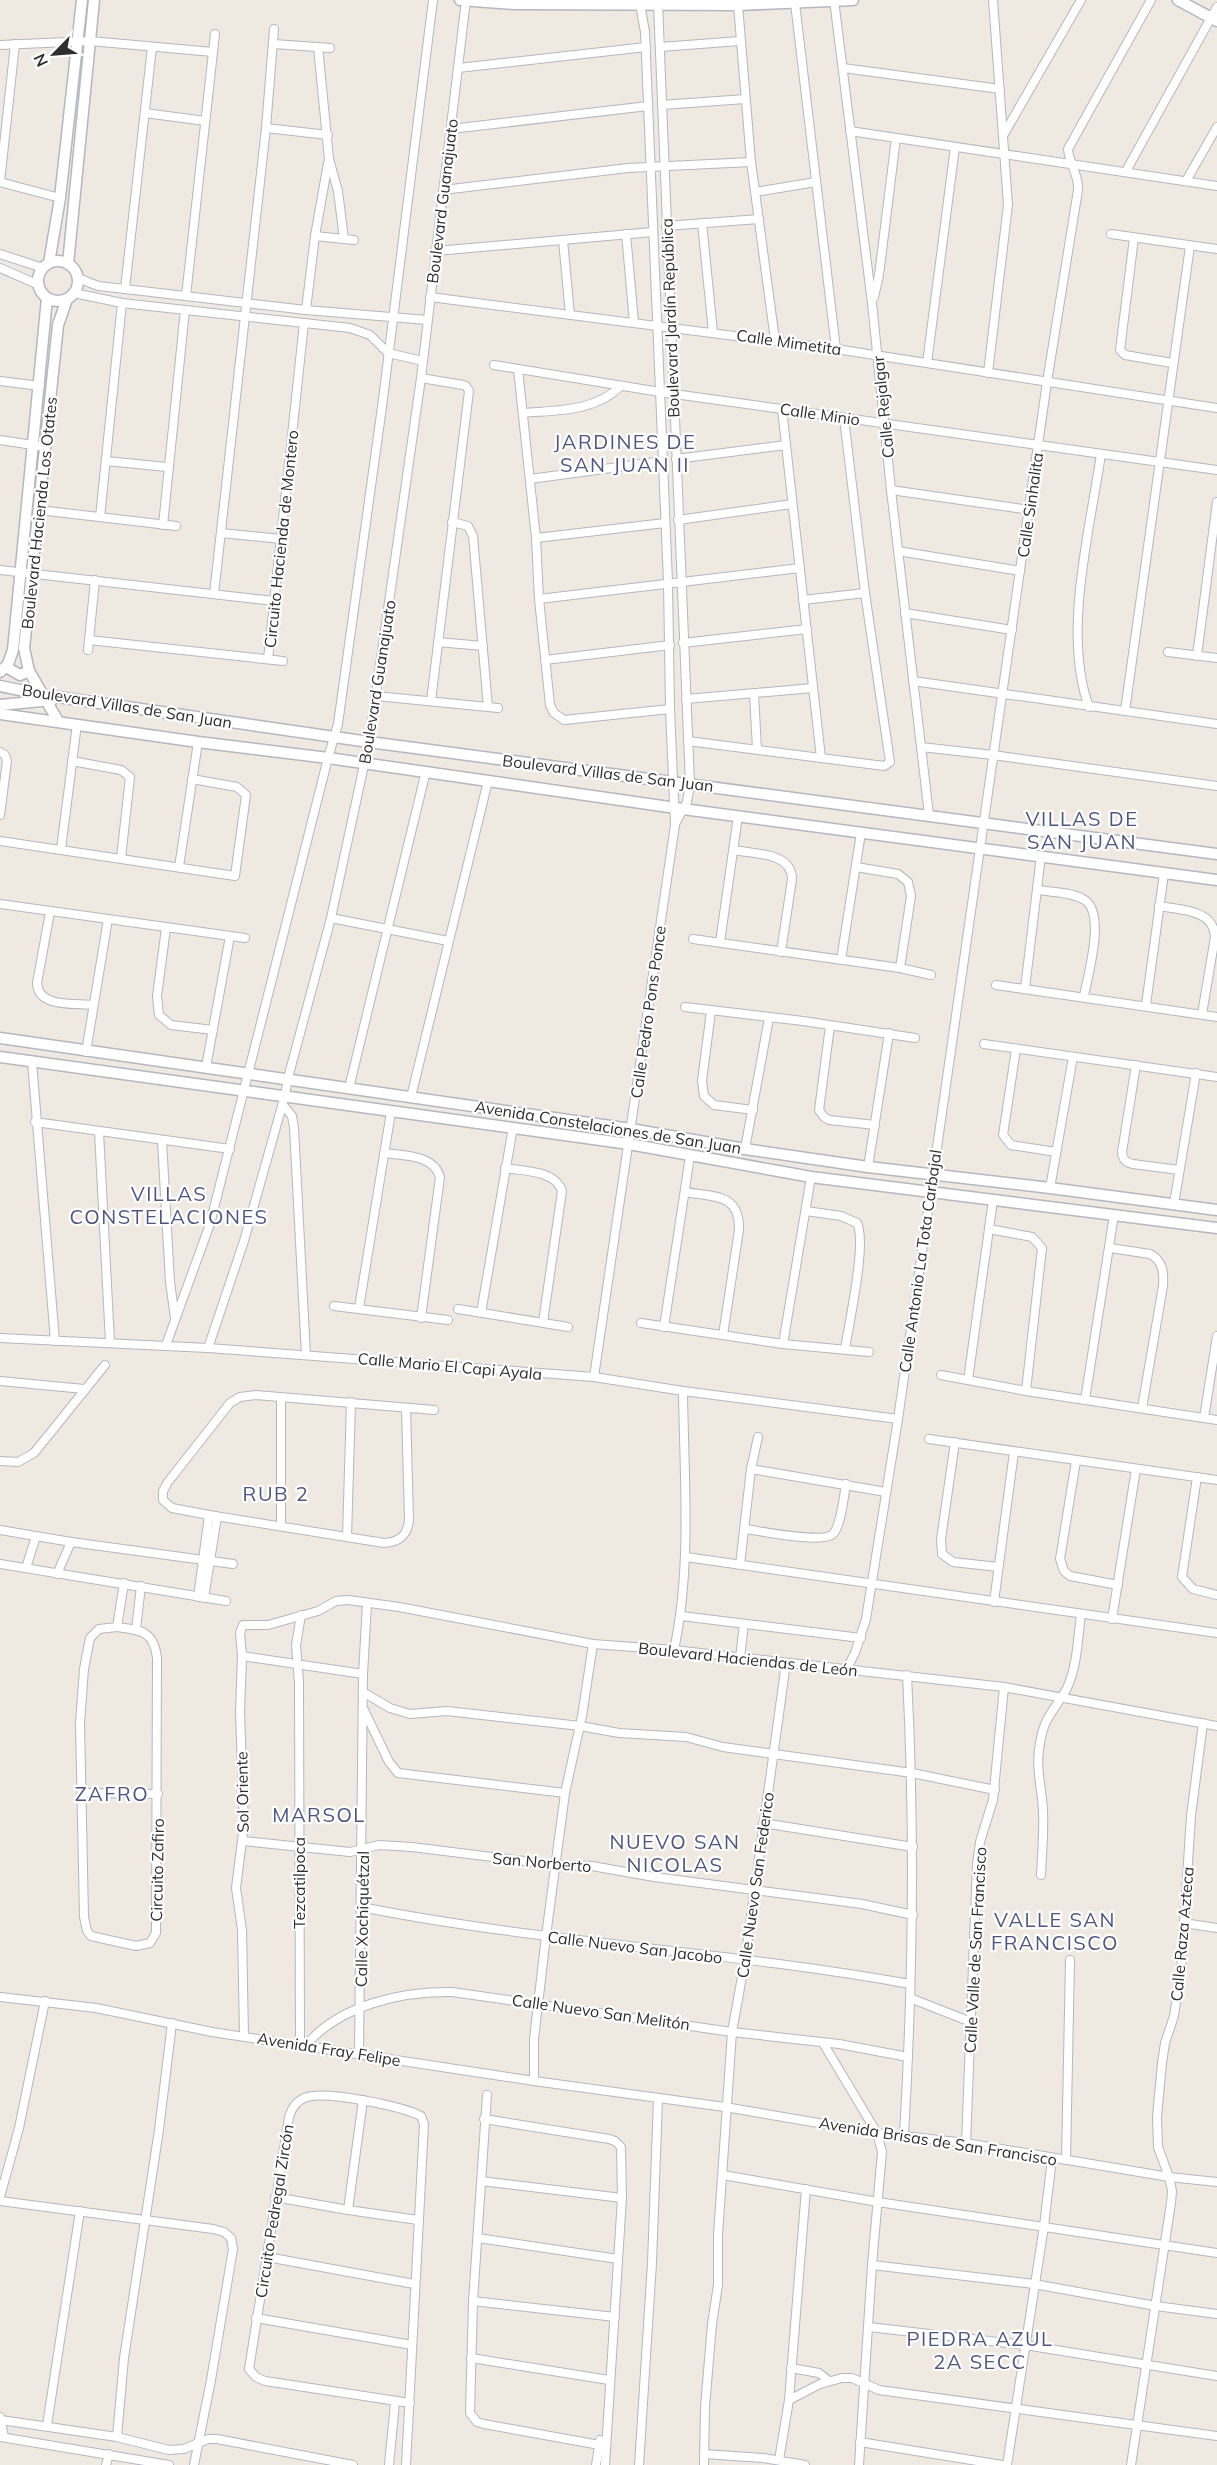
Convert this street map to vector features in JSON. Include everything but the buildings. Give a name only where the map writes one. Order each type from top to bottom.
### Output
[{"type":"street","points":[[82,0],[60,198],[46,266],[38,279],[47,298],[56,301],[71,296],[362,331],[370,335],[388,353],[423,361]]},
{"type":"street","points":[[68,264],[94,0]]},
{"type":"street","name":"Boulevard Guanajuato","points":[[166,1345],[210,1224],[250,1074],[342,704],[433,0]]},
{"type":"street","points":[[460,0],[514,4],[738,5],[853,0]]},
{"type":"street","name":"Boulevard Guanajuato","points":[[208,1348],[244,1241],[284,1100],[331,918],[365,764],[421,378],[466,0]]},
{"type":"street","points":[[988,373],[1007,221],[1008,191],[993,0]]},
{"type":"street","points":[[1004,136],[1081,0]]},
{"type":"street","points":[[1070,162],[1068,149],[1070,141],[1152,0]]},
{"type":"street","points":[[1178,0],[1214,19]]},
{"type":"street","name":"Calle Rejalgar","points":[[834,1],[872,303],[891,490],[929,815]]},
{"type":"street","points":[[795,3],[836,349]]},
{"type":"street","name":"Boulevard Jardín República","points":[[640,4],[646,47],[668,582],[673,782],[678,808]]},
{"type":"street","name":"Boulevard Jardín República","points":[[658,4],[690,784],[678,808]]},
{"type":"street","points":[[738,5],[751,162],[775,340]]},
{"type":"street","points":[[1126,171],[1214,19],[1217,7]]},
{"type":"street","points":[[214,594],[266,128],[274,29]]},
{"type":"street","points":[[186,296],[215,34]]},
{"type":"street","points":[[0,45],[77,40],[213,52]]},
{"type":"street","points":[[660,47],[740,41]]},
{"type":"street","points":[[15,44],[4,118],[0,182],[60,198]]},
{"type":"street","points":[[274,44],[330,48]]},
{"type":"street","points":[[125,289],[152,47]]},
{"type":"street","points":[[306,310],[315,236],[329,159],[318,47]]},
{"type":"street","points":[[458,68],[646,47]]},
{"type":"street","points":[[843,68],[1000,89]]},
{"type":"street","points":[[662,105],[745,99]]},
{"type":"street","points":[[451,129],[648,106]]},
{"type":"street","points":[[145,113],[205,121]]},
{"type":"street","points":[[1186,181],[1217,127]]},
{"type":"street","points":[[266,128],[328,135]]},
{"type":"street","points":[[850,131],[1070,162],[1217,186]]},
{"type":"street","points":[[872,303],[879,275],[896,138]]},
{"type":"street","points":[[927,363],[955,147]]},
{"type":"street","points":[[329,159],[338,191],[344,239]]},
{"type":"street","points":[[443,190],[650,166],[751,162]]},
{"type":"street","name":"Calle Sinhalita","points":[[979,849],[1047,382],[1078,190],[1077,176],[1070,162]]},
{"type":"street","points":[[755,192],[816,182]]},
{"type":"street","points":[[666,226],[759,219]]},
{"type":"street","points":[[702,223],[713,332]]},
{"type":"street","points":[[436,251],[653,232]]},
{"type":"street","points":[[626,234],[634,322]]},
{"type":"street","points":[[1111,234],[1217,249]]},
{"type":"street","points":[[315,236],[354,240]]},
{"type":"street","points":[[1134,238],[1120,350],[1125,355],[1172,363]]},
{"type":"street","points":[[563,240],[570,315]]},
{"type":"street","points":[[1125,711],[1190,246]]},
{"type":"street","points":[[0,254],[46,266],[62,261],[68,264],[75,270],[78,278],[71,296]]},
{"type":"street","points":[[0,268],[39,285]]},
{"type":"street","points":[[78,278],[98,286],[247,304],[427,320]]},
{"type":"street","name":"Boulevard Hacienda Los Otates","points":[[58,721],[29,671],[24,648],[58,324],[71,296]]},
{"type":"street","name":"Calle Mimetita","points":[[430,297],[775,340],[1217,408]]},
{"type":"street","name":"Boulevard Hacienda Los Otates","points":[[3,670],[13,650],[47,298]]},
{"type":"street","points":[[99,517],[122,303]]},
{"type":"street","points":[[163,525],[167,467],[185,310]]},
{"type":"street","name":"Circuito Hacienda de Montero","points":[[89,640],[268,659],[304,323]]},
{"type":"street","name":"Calle Minio","points":[[494,365],[673,394],[1217,470]]},
{"type":"street","points":[[518,369],[537,538],[539,599],[550,705],[554,713],[564,720],[670,709]]},
{"type":"street","points":[[421,378],[463,385],[469,389],[431,701]]},
{"type":"street","points":[[0,381],[40,386]]},
{"type":"street","points":[[523,413],[590,406],[607,398],[621,386]]},
{"type":"street","points":[[782,408],[821,758]]},
{"type":"street","points":[[688,741],[884,766],[890,762],[864,593],[844,418]]},
{"type":"street","points":[[0,440],[46,447]]},
{"type":"street","points":[[676,459],[786,445]]},
{"type":"street","points":[[1089,706],[1081,679],[1076,629],[1101,454]]},
{"type":"street","points":[[106,461],[167,467]]},
{"type":"street","points":[[530,479],[663,461]]},
{"type":"street","points":[[891,490],[1030,510]]},
{"type":"street","points":[[1197,656],[1217,502]]},
{"type":"street","points":[[678,520],[792,504]]},
{"type":"street","points":[[39,510],[176,526]]},
{"type":"street","points":[[452,522],[468,526],[473,536],[488,707]]},
{"type":"street","points":[[537,538],[665,523]]},
{"type":"street","points":[[221,533],[281,539]]},
{"type":"street","points":[[898,551],[1020,572]]},
{"type":"street","points":[[539,599],[800,567]]},
{"type":"street","points":[[0,570],[274,601]]},
{"type":"street","points":[[88,650],[95,580]]},
{"type":"street","points":[[803,600],[864,593]]},
{"type":"street","points":[[905,613],[1012,630]]},
{"type":"street","points":[[683,644],[807,629]]},
{"type":"street","points":[[438,642],[483,646]]},
{"type":"street","points":[[545,660],[670,645]]},
{"type":"street","points":[[1168,652],[1217,658]]},
{"type":"street","points":[[268,659],[283,662]]},
{"type":"street","points":[[3,670],[20,675],[29,671]]},
{"type":"street","points":[[913,681],[1217,724]]},
{"type":"street","name":"Boulevard Villas de San Juan","points":[[0,686],[46,698],[61,697],[369,742],[1217,854]]},
{"type":"street","points":[[686,699],[813,688]]},
{"type":"street","points":[[754,694],[757,749]]},
{"type":"street","points":[[376,696],[498,708]]},
{"type":"street","points":[[0,705],[46,698]]},
{"type":"street","name":"Boulevard Villas de San Juan","points":[[0,714],[1217,880]]},
{"type":"street","points":[[61,849],[77,724]]},
{"type":"street","points":[[179,867],[198,742]]},
{"type":"street","points":[[921,747],[993,754],[1217,786]]},
{"type":"street","points":[[0,752],[5,755],[7,761],[0,815]]},
{"type":"street","points":[[72,761],[121,770],[130,777],[121,858]]},
{"type":"street","points":[[349,1088],[426,771]]},
{"type":"street","points":[[0,841],[235,876],[246,795],[240,789],[192,779]]},
{"type":"street","points":[[411,1097],[488,780]]},
{"type":"street","name":"Calle Pedro Pons Ponce","points":[[594,1377],[678,808]]},
{"type":"street","points":[[720,942],[738,816]]},
{"type":"street","points":[[840,960],[861,833]]},
{"type":"street","name":"Calle Antonio La Tota Carbajal","points":[[846,1670],[861,1638],[872,1585],[898,1419],[979,849]]},
{"type":"street","points":[[734,850],[774,857],[784,861],[790,867],[792,879],[781,952]]},
{"type":"street","points":[[1025,988],[1041,856]]},
{"type":"street","points":[[856,867],[898,874],[908,882],[911,896],[900,968]]},
{"type":"street","points":[[1146,1005],[1164,873]]},
{"type":"street","points":[[1037,890],[1078,896],[1091,904],[1095,912],[1096,925],[1084,996]]},
{"type":"street","points":[[0,904],[245,938]]},
{"type":"street","points":[[1159,906],[1200,914],[1213,924],[1215,937],[1202,1014]]},
{"type":"street","points":[[50,912],[37,983],[38,992],[42,998],[51,1001],[93,1005]]},
{"type":"street","points":[[331,918],[448,941]]},
{"type":"street","points":[[86,1052],[108,919]]},
{"type":"street","points":[[166,928],[157,996],[159,1014],[171,1025],[213,1030]]},
{"type":"street","points":[[206,1068],[230,936]]},
{"type":"street","points":[[693,939],[900,968],[931,975]]},
{"type":"street","points":[[996,985],[1217,1017]]},
{"type":"street","points":[[685,1007],[803,1021],[915,1038]]},
{"type":"street","points":[[711,1011],[702,1081],[704,1096],[714,1105],[753,1110]]},
{"type":"street","points":[[745,1149],[769,1017]]},
{"type":"street","points":[[830,1026],[819,1110],[829,1120],[875,1125]]},
{"type":"street","points":[[868,1167],[889,1033]]},
{"type":"street","name":"Avenida Constelaciones de San Juan","points":[[0,1038],[86,1052],[288,1078],[868,1167],[1217,1210]]},
{"type":"street","points":[[984,1044],[1217,1077]]},
{"type":"street","points":[[1016,1049],[1003,1135],[1011,1145],[1056,1152]]},
{"type":"street","name":"Avenida Constelaciones de San Juan","points":[[0,1057],[244,1090],[284,1100],[513,1127],[629,1144],[811,1177],[1217,1228]]},
{"type":"street","points":[[1050,1188],[1073,1057]]},
{"type":"street","points":[[32,1062],[35,1122],[55,1341]]},
{"type":"street","points":[[1136,1065],[1122,1157],[1133,1164],[1179,1170]]},
{"type":"street","points":[[1174,1204],[1196,1073]]},
{"type":"street","points":[[284,1100],[292,1116],[294,1128],[306,1355]]},
{"type":"street","points":[[359,1308],[391,1112]]},
{"type":"street","points":[[35,1122],[230,1149]]},
{"type":"street","points":[[481,1312],[513,1127]]},
{"type":"street","points":[[99,1132],[110,1342]]},
{"type":"street","points":[[162,1140],[170,1282],[175,1320]]},
{"type":"street","points":[[384,1153],[427,1161],[434,1166],[440,1177],[421,1318]]},
{"type":"street","points":[[664,1327],[690,1156]]},
{"type":"street","points":[[505,1168],[550,1177],[557,1181],[562,1191],[543,1322]]},
{"type":"street","points":[[783,1344],[811,1177]]},
{"type":"street","points":[[685,1192],[722,1198],[731,1202],[739,1216],[739,1230],[723,1335]]},
{"type":"street","points":[[968,1380],[993,1200]]},
{"type":"street","points":[[806,1211],[841,1216],[857,1223],[860,1228],[860,1248],[845,1349]]},
{"type":"street","points":[[1085,1400],[1114,1215]]},
{"type":"street","points":[[989,1228],[1032,1237],[1042,1248],[1026,1391]]},
{"type":"street","points":[[1110,1248],[1150,1254],[1162,1267],[1163,1286],[1142,1408]]},
{"type":"street","points":[[334,1306],[448,1320]]},
{"type":"street","points":[[458,1309],[568,1328]]},
{"type":"street","points":[[641,1323],[758,1341],[869,1353]]},
{"type":"street","points":[[1204,1418],[1217,1336]]},
{"type":"street","name":"Calle Mario El Capi Ayala","points":[[0,1338],[166,1345],[594,1377],[898,1419]]},
{"type":"street","points":[[0,1461],[18,1462],[34,1453],[105,1365]]},
{"type":"street","points":[[941,1375],[1026,1391],[1217,1420]]},
{"type":"street","points":[[0,1381],[84,1389]]},
{"type":"street","points":[[674,1650],[681,1616],[686,1557],[683,1391]]},
{"type":"street","points":[[406,1408],[409,1519],[407,1532],[391,1543],[213,1516],[167,1505],[163,1500],[163,1491],[230,1403],[246,1396],[351,1402],[434,1410]]},
{"type":"street","points":[[281,1398],[281,1526]]},
{"type":"street","points":[[347,1537],[351,1402]]},
{"type":"street","points":[[740,1565],[751,1469],[758,1437]]},
{"type":"street","points":[[929,1439],[1217,1480]]},
{"type":"street","points":[[955,1442],[941,1539],[942,1554],[953,1562],[998,1567]]},
{"type":"street","points":[[994,1602],[1014,1452]]},
{"type":"street","points":[[1076,1461],[1061,1551],[1062,1566],[1070,1576],[1118,1585]]},
{"type":"street","points":[[751,1469],[886,1492]]},
{"type":"street","points":[[1112,1619],[1136,1469]]},
{"type":"street","points":[[1197,1477],[1182,1577],[1192,1589],[1217,1595]]},
{"type":"street","points":[[745,1529],[812,1538],[828,1537],[834,1533],[838,1525],[846,1484]]},
{"type":"street","points":[[201,1597],[213,1516]]},
{"type":"street","points":[[0,1530],[233,1564]]},
{"type":"street","points":[[26,1568],[36,1536]]},
{"type":"street","points":[[57,1574],[71,1542]]},
{"type":"street","points":[[686,1557],[1217,1633]]},
{"type":"street","points":[[0,1564],[226,1601]]},
{"type":"street","points":[[117,1627],[124,1583]]},
{"type":"street","points":[[136,1629],[141,1586]]},
{"type":"street","name":"Boulevard Haciendas de León","points":[[283,1621],[318,1611],[339,1601],[399,1606],[593,1644],[674,1650],[1004,1687],[1217,1726]]},
{"type":"street","name":"Calle Xochiquétzal","points":[[359,2054],[363,1848],[363,1674],[367,1604]]},
{"type":"street","points":[[1041,1875],[1043,1811],[1037,1770],[1040,1743],[1044,1724],[1066,1690],[1072,1670],[1081,1614]]},
{"type":"street","name":"Tezcatilpoca","points":[[301,1615],[296,1640],[303,2044]]},
{"type":"street","points":[[681,1616],[861,1638]]},
{"type":"street","name":"Sol Oriente","points":[[244,2036],[242,1930],[236,1888],[243,1841],[241,1626],[245,1624],[268,1625],[283,1621]]},
{"type":"street","points":[[740,1658],[744,1624]]},
{"type":"street","name":"Circuito Zafiro","points":[[106,1628],[136,1629],[153,1640],[156,1649],[158,1794],[156,1933],[150,1943],[136,1946],[95,1938],[87,1931],[84,1917],[80,1723],[86,1647],[95,1632],[106,1628]]},
{"type":"street","points":[[534,2081],[534,2039],[565,1793],[580,1726],[593,1644]]},
{"type":"street","points":[[242,1656],[363,1674]]},
{"type":"street","name":"Calle Nuevo San Federico","points":[[704,2465],[703,2432],[712,2324],[718,2285],[717,2235],[732,2032],[745,1960],[763,1823],[775,1755],[786,1663]]},
{"type":"street","points":[[904,2135],[913,1915],[912,1773],[907,1675]]},
{"type":"street","name":"Calle Valle de San Francisco","points":[[966,2143],[977,1864],[980,1842],[995,1790],[1004,1687]]},
{"type":"street","points":[[363,1692],[390,1708],[410,1714],[447,1711],[580,1726],[619,1733],[686,1737],[723,1747],[912,1773],[995,1790]]},
{"type":"street","points":[[363,1709],[393,1770],[405,1776],[565,1793]]},
{"type":"street","name":"Calle Raza Azteca","points":[[1131,2465],[1172,2191],[1158,2147],[1157,2117],[1163,2053],[1177,2002],[1191,1816],[1203,1723]]},
{"type":"street","points":[[82,1793],[158,1794]]},
{"type":"street","points":[[763,1823],[913,1847]]},
{"type":"street","name":"San Norberto","points":[[243,1841],[350,1852],[379,1845],[412,1847],[608,1868],[862,1904],[913,1915]]},
{"type":"street","name":"Calle Nuevo San Jacobo","points":[[361,1907],[450,1924],[745,1960],[910,1984]]},
{"type":"street","points":[[1184,1923],[1217,1928]]},
{"type":"street","points":[[1066,2160],[1070,1960]]},
{"type":"street","name":"Calle Nuevo San Melitón","points":[[303,2044],[331,2023],[360,2007],[428,1991],[538,2003],[908,2057]]},
{"type":"street","name":"Avenida Fray Felipe","points":[[0,1997],[127,2013],[244,2036],[658,2098]]},
{"type":"street","points":[[910,1998],[971,2022]]},
{"type":"street","points":[[45,2001],[19,2128],[0,2199],[144,2222],[213,2229],[228,2235],[232,2243],[211,2380],[194,2465]]},
{"type":"street","points":[[117,2438],[124,2358],[159,2130],[172,2023]]},
{"type":"street","points":[[823,2043],[877,2133],[882,2152],[859,2465]]},
{"type":"street","points":[[487,2095],[473,2301],[470,2412],[477,2422],[601,2445]]},
{"type":"street","name":"Circuito Pedregal Zircón","points":[[406,2465],[410,2403],[414,2284],[424,2128],[421,2116],[363,2100],[308,2097],[294,2105],[289,2116],[249,2369],[256,2377],[265,2381],[395,2403],[410,2403]]},
{"type":"street","points":[[639,2465],[652,2263],[658,2098]]},
{"type":"street","name":"Avenida Brisas de San Francisco","points":[[658,2098],[877,2133],[966,2143],[1169,2177],[1217,2182]]},
{"type":"street","points":[[348,2210],[363,2100]]},
{"type":"street","points":[[484,2119],[615,2141],[622,2152],[622,2198],[606,2428],[596,2465]]},
{"type":"street","points":[[1007,2465],[1044,2226],[1052,2158]]},
{"type":"street","points":[[723,2175],[878,2202],[1217,2253]]},
{"type":"street","points":[[481,2181],[622,2198]]},
{"type":"street","points":[[778,2460],[789,2400],[806,2189]]},
{"type":"street","points":[[275,2197],[418,2220]]},
{"type":"street","points":[[47,2425],[80,2211]]},
{"type":"street","points":[[478,2238],[618,2259]]},
{"type":"street","points":[[267,2257],[414,2284]]},
{"type":"street","points":[[872,2265],[1034,2284],[1156,2306],[1217,2314]]},
{"type":"street","points":[[473,2301],[615,2317]]},
{"type":"street","points":[[256,2318],[412,2345]]},
{"type":"street","points":[[868,2327],[1025,2345],[1217,2376]]},
{"type":"street","points":[[471,2358],[609,2380]]},
{"type":"street","points":[[792,2368],[819,2373],[829,2381]]},
{"type":"street","points":[[789,2400],[829,2381],[852,2378],[879,2390],[1217,2436]]},
{"type":"street","points":[[389,2465],[395,2403]]},
{"type":"street","points":[[169,2465],[2,2437],[1,2418],[117,2438],[169,2450],[184,2449],[198,2442],[217,2439],[353,2465]]},
{"type":"street","points":[[861,2442],[1002,2465]]},
{"type":"street","points":[[601,2445],[605,2465]]},
{"type":"street","points":[[106,2465],[109,2454]]},
{"type":"street","points":[[704,2454],[778,2460],[806,2465]]},
{"type":"district","name":"JARDINES DE SAN JUAN II","points":[[625,452]]},
{"type":"district","name":"VILLAS DE SAN JUAN","points":[[1082,830]]},
{"type":"district","name":"VILLAS CONSTELACIONES","points":[[169,1204]]},
{"type":"district","name":"RUB 2","points":[[276,1493]]},
{"type":"district","name":"ZAFRO","points":[[112,1793]]},
{"type":"district","name":"MARSOL","points":[[319,1814]]},
{"type":"district","name":"NUEVO SAN NICOLAS","points":[[675,1852]]},
{"type":"district","name":"VALLE SAN FRANCISCO","points":[[1055,1930]]},
{"type":"district","name":"PIEDRA AZUL 2A SECC","points":[[980,2350]]}]
